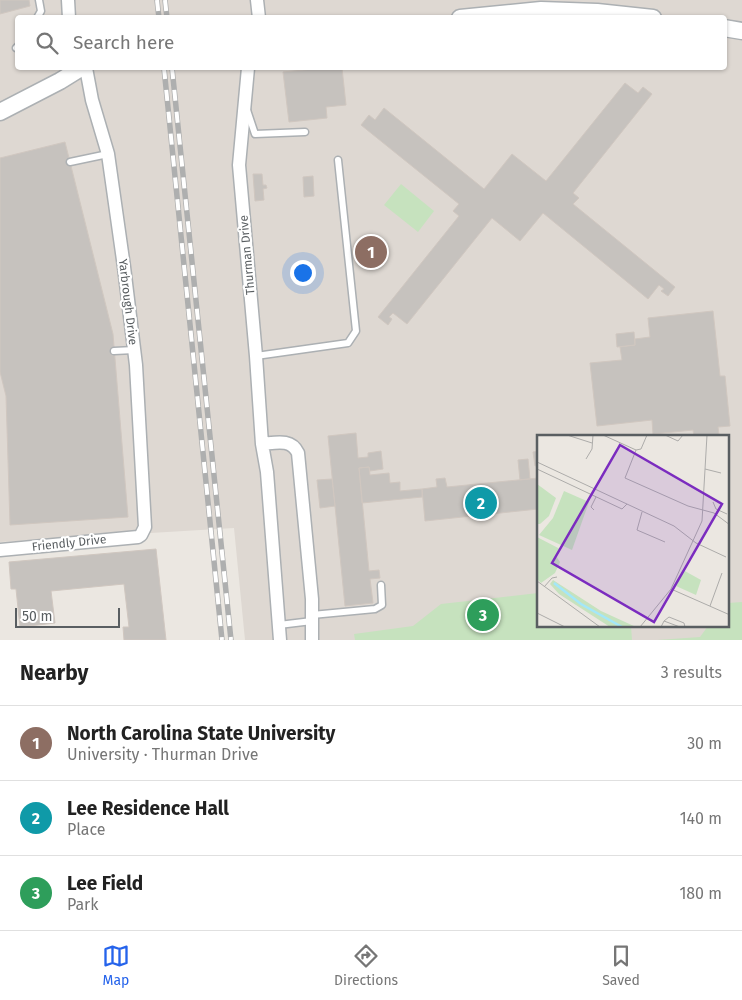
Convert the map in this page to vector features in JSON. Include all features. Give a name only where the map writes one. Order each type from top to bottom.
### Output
[{"type":"street","points":[[68,0],[69,15]]},
{"type":"street","points":[[257,0],[259,15]]},
{"type":"street","points":[[478,15],[540,5],[626,15]]},
{"type":"street","points":[[727,28],[742,31]]},
{"type":"street","points":[[0,112],[78,70]]},
{"type":"street","name":"Yarbrough Drive","points":[[86,70],[92,100],[108,154],[134,350],[146,521],[143,532],[138,537]]},
{"type":"street","name":"Thurman Drive","points":[[248,70],[239,145],[239,165],[280,640]]},
{"type":"street","points":[[262,444],[289,443],[294,446],[298,453],[312,618],[312,640]]},
{"type":"street","name":"Friendly Drive","points":[[0,550],[138,537]]},
{"type":"lane","points":[[39,0],[42,11],[39,15]]},
{"type":"lane","points":[[245,104],[255,134],[306,132]]},
{"type":"lane","points":[[70,162],[108,154]]},
{"type":"lane","points":[[256,356],[348,342],[356,331],[338,160]]},
{"type":"lane","points":[[114,352],[134,350]]},
{"type":"lane","points":[[279,625],[375,609],[382,605],[381,585]]},
{"type":"shaded area","points":[[0,0],[742,0],[742,640],[245,640],[234,528],[0,542]]},
{"type":"green space","points":[[401,184],[434,211],[418,232],[384,205]]},
{"type":"green space","points":[[537,593],[537,628],[631,628],[632,640],[355,640],[354,634],[413,626],[441,604]]},
{"type":"green space","points":[[742,602],[742,640],[657,640],[700,637],[707,628],[730,628],[730,603]]},
{"type":"building","points":[[0,0],[29,0],[30,6],[0,14]]},
{"type":"building","points":[[342,70],[346,105],[326,107],[327,118],[289,122],[283,72]]},
{"type":"building","points":[[625,83],[638,93],[643,87],[652,94],[573,193],[579,198],[573,204],[675,287],[668,296],[661,291],[664,289],[659,285],[648,299],[543,213],[520,241],[492,218],[407,324],[393,313],[389,317],[392,319],[388,325],[378,317],[459,216],[453,211],[459,204],[361,125],[369,115],[375,120],[384,108],[484,189],[512,154],[546,181]]},
{"type":"building","points":[[65,142],[113,334],[128,517],[10,525],[6,396],[0,372],[0,158]]},
{"type":"building","points":[[253,174],[262,174],[263,185],[266,185],[267,188],[263,189],[264,200],[255,201]]},
{"type":"building","points":[[313,176],[314,196],[304,197],[303,177]]},
{"type":"building","points":[[713,311],[720,376],[725,376],[730,426],[718,427],[719,435],[694,435],[693,430],[653,434],[652,420],[597,426],[590,363],[622,360],[620,347],[635,345],[635,339],[650,337],[648,318]]},
{"type":"building","points":[[634,332],[635,345],[617,347],[616,334]]},
{"type":"building","points":[[356,433],[358,458],[368,457],[368,453],[381,451],[383,469],[370,471],[369,467],[359,468],[369,571],[379,570],[380,578],[370,579],[373,603],[345,606],[328,436]]},
{"type":"building","points":[[537,451],[537,465],[535,466],[533,452]]},
{"type":"building","points":[[528,459],[530,479],[520,480],[518,460]]},
{"type":"building","points":[[369,467],[370,475],[389,473],[390,483],[400,482],[400,491],[422,489],[422,497],[362,503],[359,468]]},
{"type":"building","points":[[445,478],[447,487],[537,478],[537,509],[425,521],[422,489],[437,487],[436,479]]},
{"type":"building","points":[[332,479],[335,506],[320,508],[317,480]]},
{"type":"building","points":[[156,549],[166,640],[124,640],[123,627],[129,627],[124,584],[51,591],[55,623],[20,627],[16,589],[11,589],[9,562]]},
{"type":"railway","points":[[157,0],[159,15]]},
{"type":"railway","points":[[165,0],[167,15]]},
{"type":"railway","points":[[164,70],[222,640]]},
{"type":"railway","points":[[172,70],[231,640]]},
{"type":"place","name":"North Carolina State University","points":[[371,252]]},
{"type":"place","name":"Lee Residence Hall","points":[[481,503]]},
{"type":"place","name":"Lee Field","points":[[483,615]]}]
